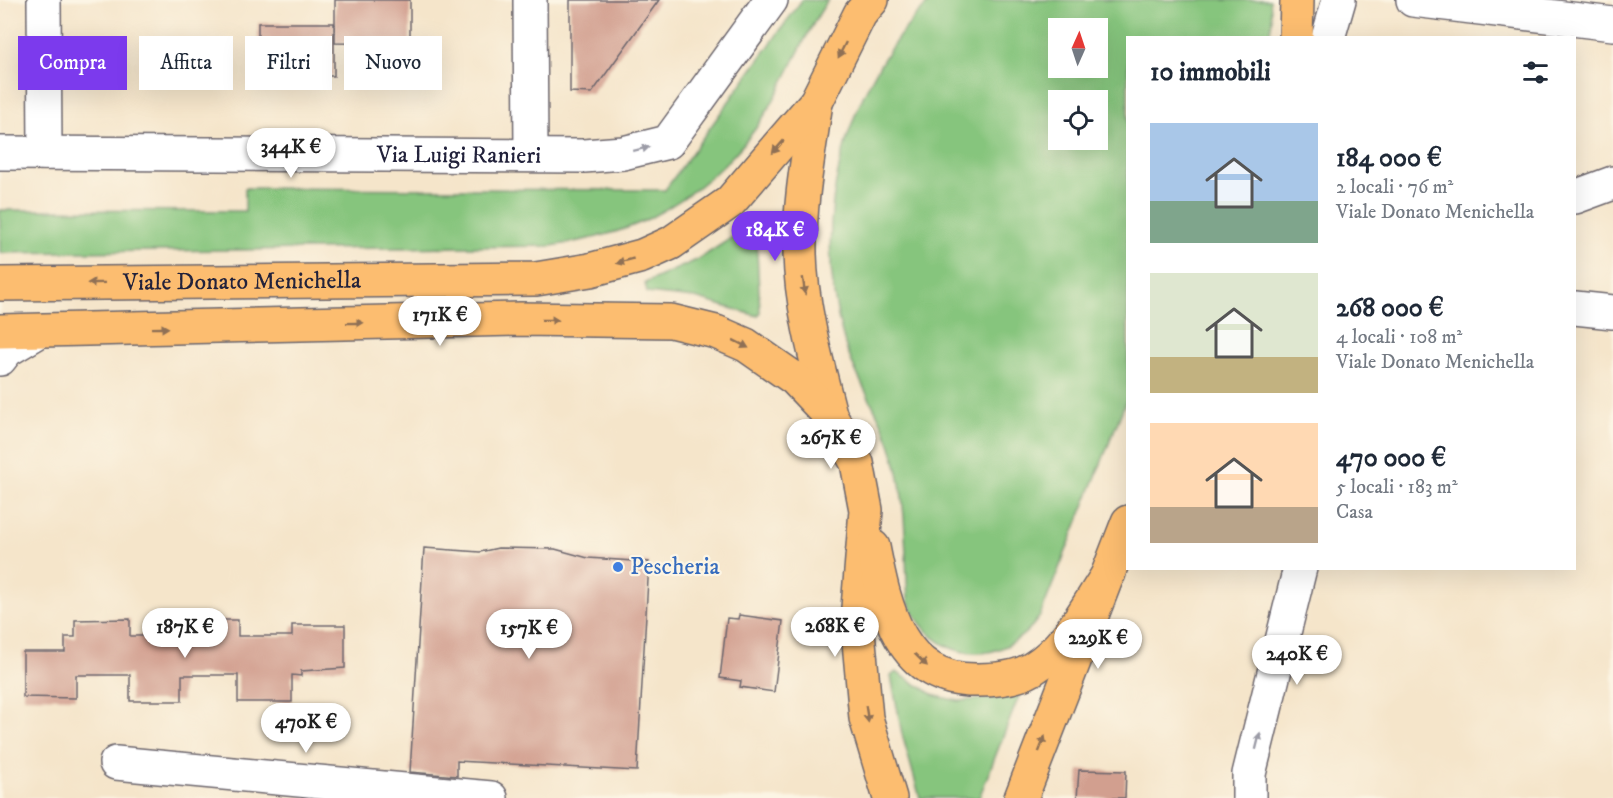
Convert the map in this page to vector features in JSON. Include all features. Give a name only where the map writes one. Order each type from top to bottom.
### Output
[{"type":"main road","name":"Viale Donato Menichella","points":[[0,284],[536,279],[590,270],[642,255],[671,243],[730,202],[816,102],[860,14],[872,0]]},
{"type":"main road","points":[[1296,36],[1299,13],[1297,0]]},
{"type":"main road","name":"Viale Donato Menichella","points":[[816,102],[805,176],[800,253],[812,345],[831,417]]},
{"type":"main road","name":"Viale Donato Menichella","points":[[0,331],[520,319],[671,321],[716,332],[746,345],[795,379],[831,417],[857,463],[866,510],[858,631],[866,718],[890,798]]},
{"type":"main road","points":[[866,510],[887,610],[905,645],[930,669],[957,681],[994,680],[1031,670],[1062,643],[1109,573]]},
{"type":"main road","points":[[1021,798],[1126,527]]},
{"type":"street","points":[[44,0],[45,153]]},
{"type":"street","points":[[530,0],[531,154]]},
{"type":"street","name":"Via Luigi Ranieri","points":[[0,153],[584,156],[623,153],[668,142],[771,0]]},
{"type":"street","points":[[1329,36],[1340,0]]},
{"type":"street","points":[[1413,0],[1613,24]]},
{"type":"street","points":[[1576,197],[1613,183]]},
{"type":"street","points":[[1576,308],[1613,312]]},
{"type":"street","points":[[0,359],[7,350],[39,331]]},
{"type":"street","points":[[1249,798],[1249,774],[1300,570]]},
{"type":"street","points":[[116,763],[351,791],[491,798]]},
{"type":"green space","points":[[802,0],[828,0],[766,113],[743,145],[699,187],[648,219],[613,233],[551,246],[0,253],[0,210],[245,211],[245,188],[665,190]]},
{"type":"green space","points":[[931,0],[1270,0],[1272,21],[1269,36],[1126,36],[1126,401],[1040,616],[1024,634],[1007,646],[988,652],[969,653],[951,648],[934,638],[919,622],[908,601],[904,512],[895,460],[885,430],[850,359],[835,298],[831,251],[833,205],[841,160],[855,116],[875,75],[900,36]]},
{"type":"green space","points":[[751,225],[756,227],[760,312],[758,316],[695,298],[647,293],[645,283],[699,259]]},
{"type":"green space","points":[[896,672],[936,696],[959,701],[1019,696],[979,798],[920,798],[902,734],[891,676]]},
{"type":"building","points":[[335,0],[410,0],[410,36],[344,36],[344,43],[335,43]]},
{"type":"building","points":[[570,0],[659,0],[592,93],[570,92]]},
{"type":"building","points":[[258,23],[334,23],[334,76],[332,76],[332,36],[258,36]]},
{"type":"building","points":[[424,548],[480,552],[498,548],[555,549],[588,558],[649,562],[637,771],[457,761],[457,776],[410,772]]},
{"type":"building","points":[[739,615],[783,621],[774,692],[740,687],[741,681],[720,678],[727,618],[738,619]]},
{"type":"building","points":[[130,619],[130,636],[185,636],[185,620],[238,620],[238,636],[292,636],[292,625],[345,625],[345,668],[301,671],[301,676],[292,675],[292,702],[238,702],[238,675],[182,675],[182,701],[130,701],[130,675],[76,675],[76,698],[23,697],[23,652],[65,652],[65,637],[75,637],[75,620]]},
{"type":"building","points":[[1079,770],[1126,771],[1125,798],[1077,798]]},
{"type":"place","name":"Pescheria","points":[[618,567]]}]
